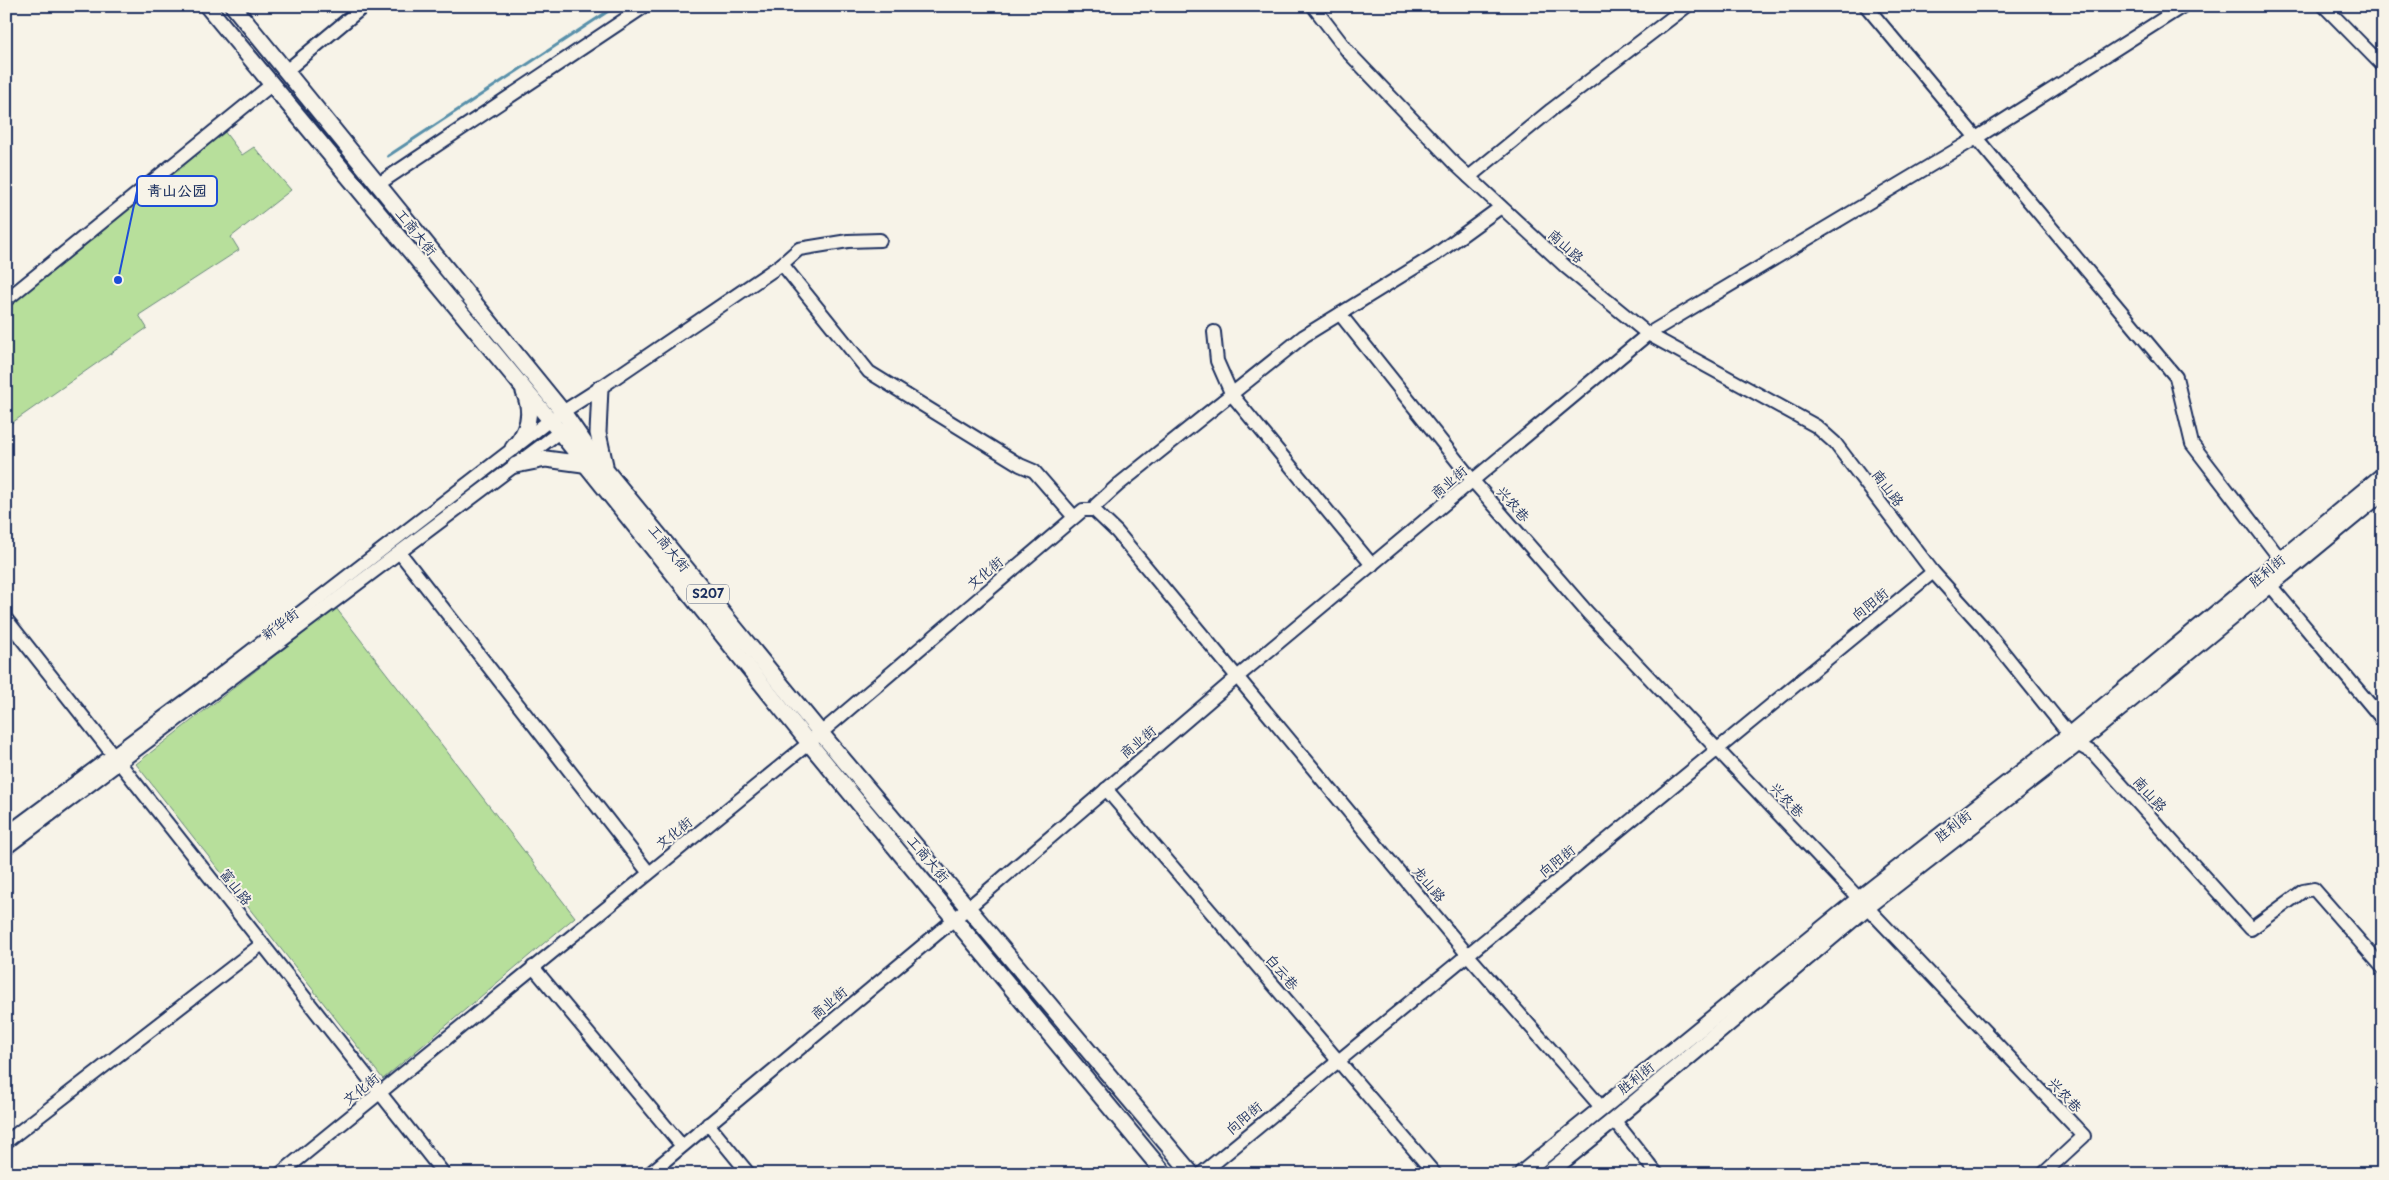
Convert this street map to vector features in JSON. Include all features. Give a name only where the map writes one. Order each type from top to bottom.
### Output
[{"type":"main road","name":"工商大街","points":[[207,6],[521,386],[561,422],[607,471],[820,732],[1192,1174]]},
{"type":"main road","name":"工商大街","points":[[233,6],[377,185],[561,422],[583,464],[809,743],[1165,1174]]},
{"type":"main road","points":[[513,448],[522,437],[528,423],[528,400],[521,386]]},
{"type":"main road","points":[[600,388],[598,433],[607,471]]},
{"type":"main road","points":[[516,465],[546,459],[583,464]]},
{"type":"main road","name":"胜利街","points":[[2073,740],[2281,560],[2383,475]]},
{"type":"main road","name":"胜利街","points":[[1521,1174],[1601,1107],[2073,740],[2270,585],[2383,492]]},
{"type":"main road","name":"胜利街","points":[[1547,1174],[1614,1120],[1864,902]]},
{"type":"street","points":[[286,71],[364,6]]},
{"type":"street","points":[[377,185],[645,6]]},
{"type":"street","name":"南山路","points":[[1313,6],[1349,53],[1468,177],[1566,267],[1648,334],[1816,426],[1835,443],[1934,572],[1982,626],[2073,740],[2093,753],[2251,930],[2303,891],[2314,889],[2382,967]]},
{"type":"street","points":[[1468,177],[1551,110],[1687,6]]},
{"type":"street","points":[[1866,6],[2176,377],[2192,444],[2281,560]]},
{"type":"street","name":"商业街","points":[[649,1174],[969,908],[1236,678],[1648,334],[1973,140],[2184,6]]},
{"type":"street","points":[[2324,6],[2383,66]]},
{"type":"street","points":[[6,300],[271,85]]},
{"type":"street","name":"文化街","points":[[280,1174],[809,743],[1084,512],[1096,505],[1118,485],[1304,336],[1435,255],[1501,207]]},
{"type":"street","points":[[561,422],[600,388],[782,264],[799,248],[848,241],[880,240]]},
{"type":"street","name":"龙山路","points":[[782,264],[869,372],[1020,466],[1034,471],[1084,512],[1117,532],[1236,678],[1467,954],[1601,1107]]},
{"type":"street","name":"兴农巷","points":[[1340,314],[1473,481],[1588,612],[2084,1136],[2043,1174]]},
{"type":"street","points":[[1214,332],[1217,361],[1232,395],[1372,565]]},
{"type":"street","name":"新华街","points":[[6,848],[116,759],[513,448],[561,422]]},
{"type":"street","name":"新华街","points":[[6,834],[116,759],[400,553],[516,465],[561,422]]},
{"type":"street","points":[[400,553],[649,873]]},
{"type":"street","name":"向阳街","points":[[1201,1174],[1337,1060],[1934,572]]},
{"type":"street","points":[[2270,585],[2383,720]]},
{"type":"street","name":"富山路","points":[[6,619],[444,1174]]},
{"type":"street","name":"白云巷","points":[[1106,789],[1435,1174]]},
{"type":"street","points":[[6,1142],[262,944]]},
{"type":"street","points":[[534,967],[682,1146]]},
{"type":"street","points":[[1614,1120],[1657,1174]]},
{"type":"street","points":[[708,1124],[749,1174]]},
{"type":"green space","points":[[224,131],[242,155],[254,147],[291,190],[231,237],[239,250],[139,315],[147,328],[6,427],[6,309]]},
{"type":"green space","points":[[336,608],[575,917],[383,1079],[136,764]]},
{"type":"waterway","points":[[388,156],[616,6]]},
{"type":"place","name":"青山公园","points":[[118,280]]}]
